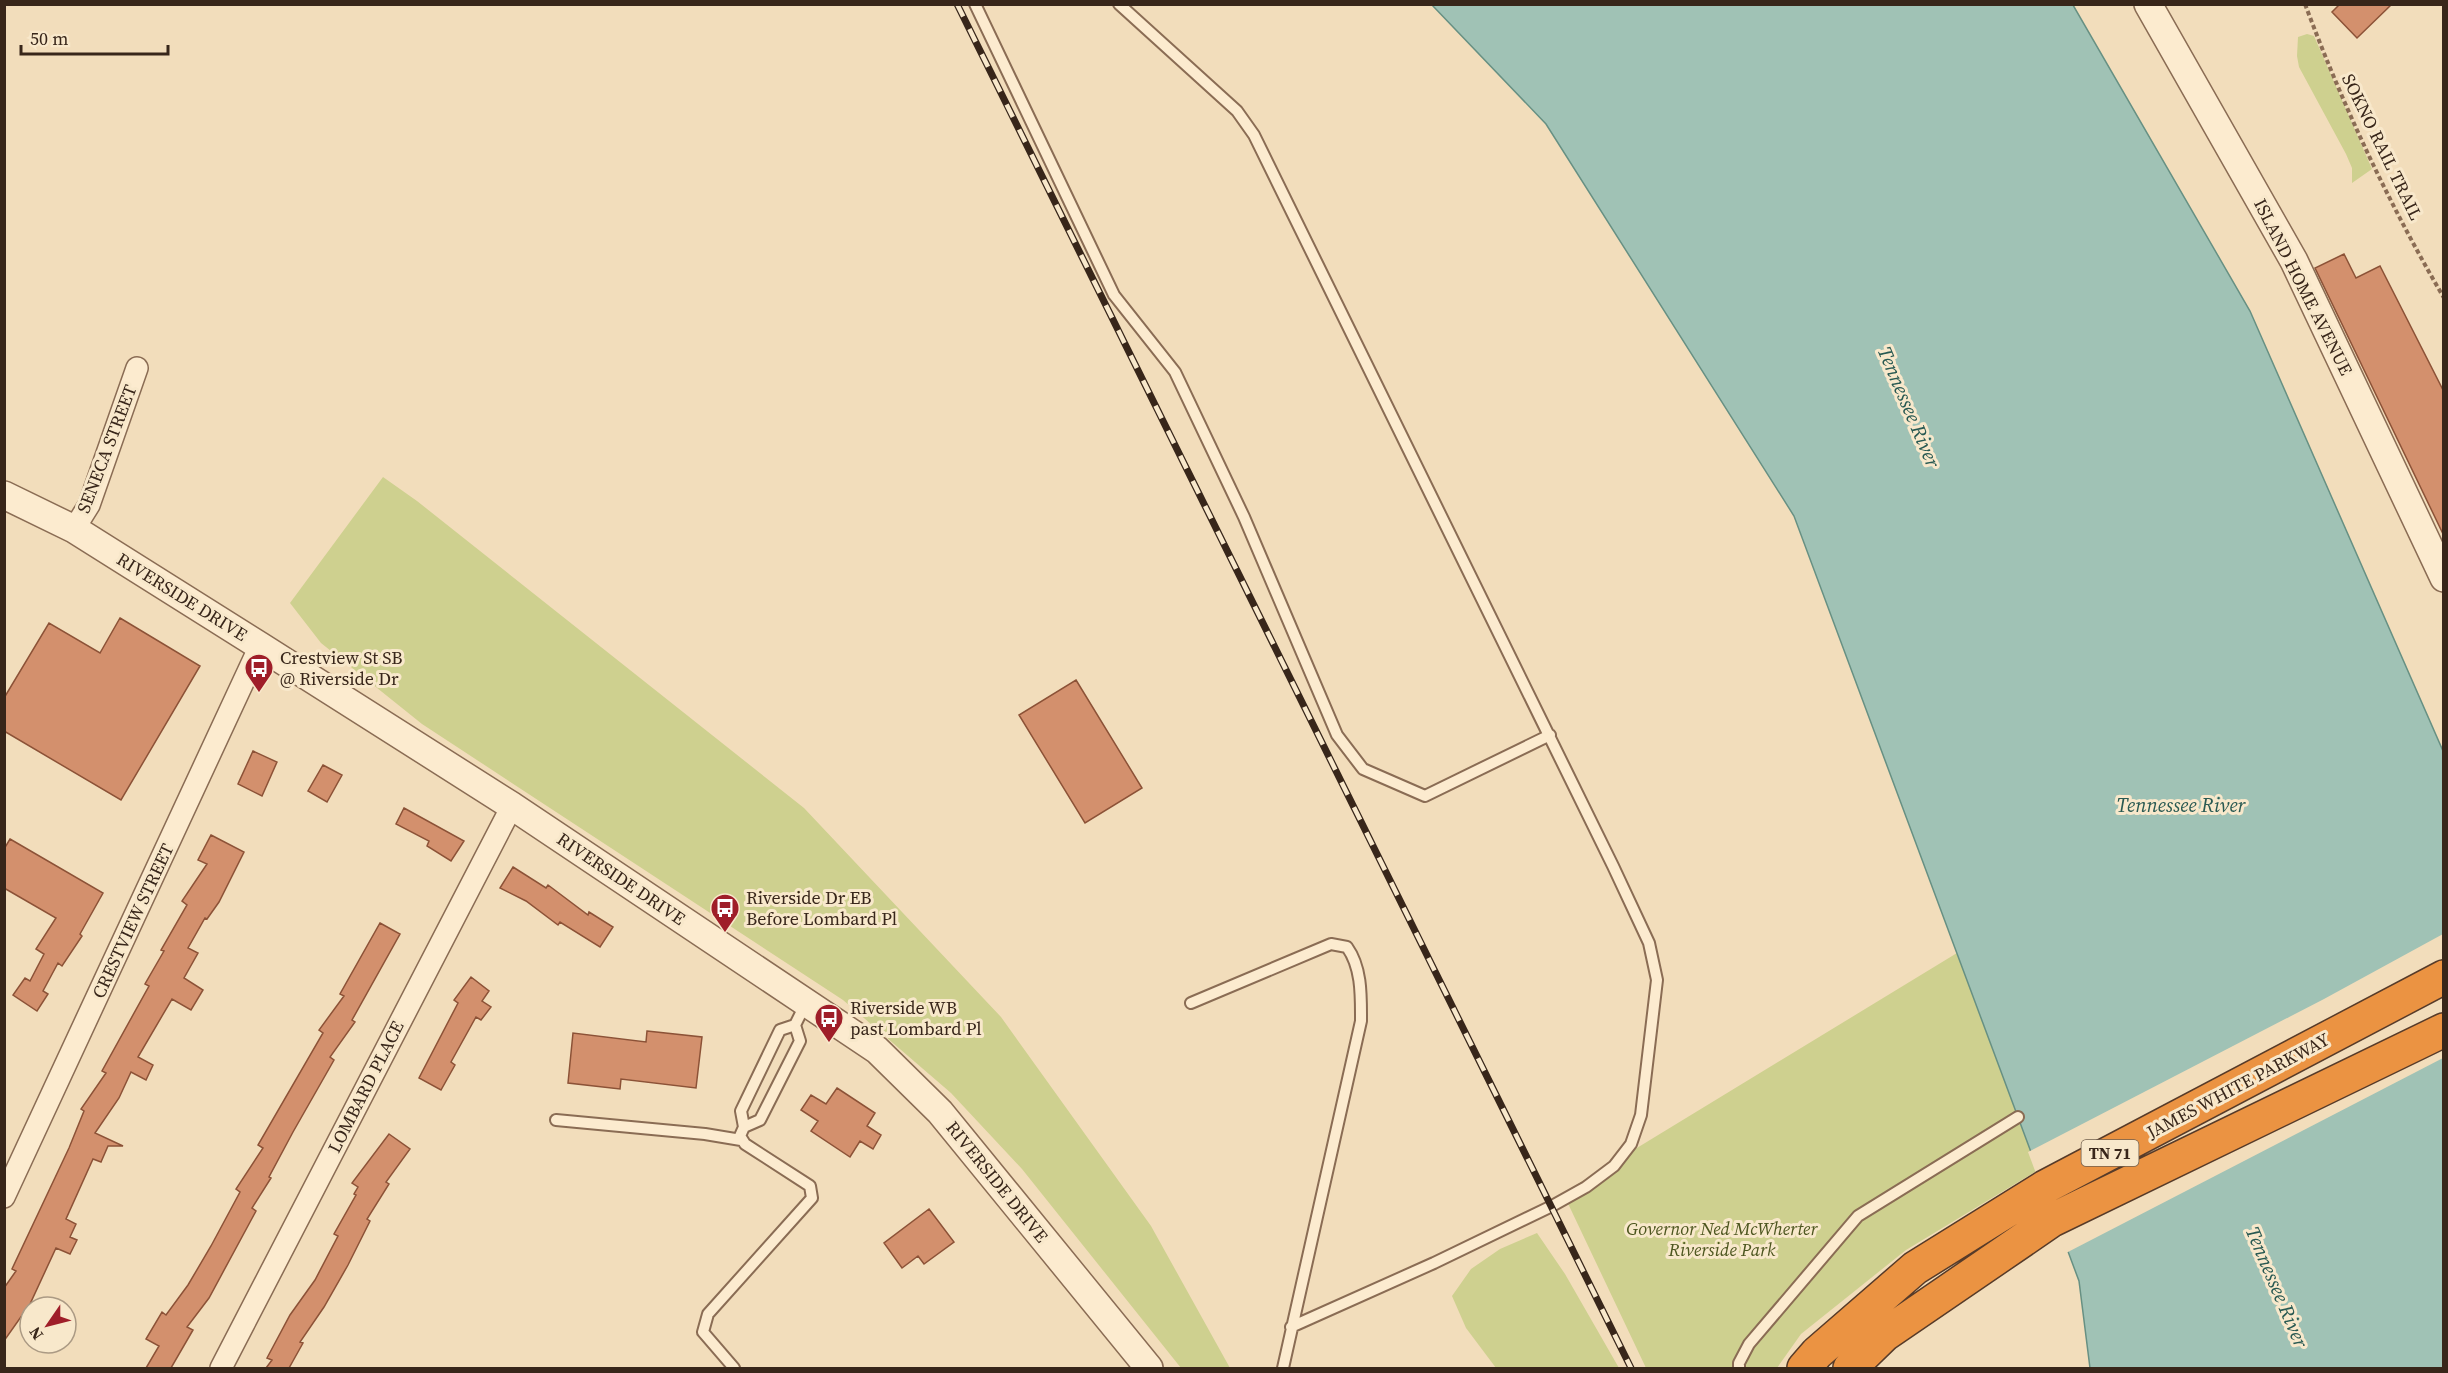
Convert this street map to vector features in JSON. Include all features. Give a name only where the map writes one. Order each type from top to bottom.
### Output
[{"type":"highway","name":"JAMES WHITE PARKWAY","points":[[1804,1368],[1817,1353],[1915,1268],[2045,1187],[2444,977]]},
{"type":"highway","name":"JAMES WHITE PARKWAY","points":[[1850,1368],[1884,1335],[2052,1220],[2444,1030]]},
{"type":"street","name":"ISLAND HOME AVENUE","points":[[2148,4],[2294,261],[2444,578]]},
{"type":"street","name":"SENECA STREET","points":[[74,529],[89,506],[138,368]]},
{"type":"street","name":"RIVERSIDE DRIVE","points":[[4,495],[74,529],[512,806],[800,1014],[876,1050],[940,1112],[1149,1368]]},
{"type":"street","name":"CRESTVIEW STREET","points":[[4,1197],[11,1167],[260,646]]},
{"type":"street","name":"LOMBARD PLACE","points":[[221,1368],[512,806]]},
{"type":"lane","points":[[975,4],[1114,295],[1175,372],[1244,517],[1337,735],[1350,753],[1364,770],[1425,796],[1550,735]]},
{"type":"lane","points":[[1119,4],[1237,111],[1254,135],[1550,735],[1649,943],[1657,980],[1641,1115],[1630,1144],[1614,1166],[1586,1187],[1552,1206],[1291,1327]]},
{"type":"lane","points":[[1191,1003],[1331,944],[1347,947],[1354,958],[1361,992],[1360,1021],[1307,1268],[1282,1368]]},
{"type":"lane","points":[[741,1140],[744,1127],[741,1111],[780,1030],[800,1014]]},
{"type":"lane","points":[[744,1127],[760,1120],[800,1041],[800,1014]]},
{"type":"lane","points":[[1739,1368],[1739,1363],[1749,1344],[1858,1216],[2018,1117]]},
{"type":"lane","points":[[556,1120],[705,1134],[741,1140],[810,1186],[813,1191],[812,1198],[803,1210],[708,1314],[703,1332],[706,1339],[734,1368]]},
{"type":"path","name":"SOKNO RAIL TRAIL","points":[[2306,4],[2329,68],[2361,140],[2444,298]]},
{"type":"green space","points":[[2307,34],[2314,36],[2372,169],[2352,183],[2352,168],[2346,154],[2299,67],[2298,37]]},
{"type":"green space","points":[[383,477],[417,501],[804,808],[1001,1017],[1151,1226],[1230,1368],[1181,1368],[1022,1169],[951,1093],[843,1000],[422,724],[321,643],[290,603]]},
{"type":"green space","name":"Governor Ned McWherter Riverside Park","points":[[1957,953],[2038,1170],[1906,1250],[1801,1334],[1777,1368],[1646,1368],[1563,1193]]},
{"type":"green space","points":[[1537,1233],[1565,1274],[1619,1368],[1496,1368],[1466,1328],[1452,1296],[1471,1269],[1500,1249]]},
{"type":"water","name":"Tennessee River","points":[[1432,5],[2073,5],[2250,311],[2443,751],[2443,1368],[2090,1368],[2079,1281],[1794,516],[1546,124]]},
{"type":"pier","points":[[2443,934],[2443,1058],[2066,1253],[2028,1152],[2324,999]]},
{"type":"building","points":[[2340,4],[2392,4],[2357,38],[2332,12]]},
{"type":"building","points":[[2344,254],[2356,278],[2380,266],[2444,392],[2444,536],[2315,268]]},
{"type":"building","points":[[120,618],[200,666],[121,800],[4,731],[4,698],[49,623],[100,653]]},
{"type":"building","points":[[1076,680],[1142,788],[1085,823],[1019,715]]},
{"type":"building","points":[[253,751],[277,762],[262,796],[238,784]]},
{"type":"building","points":[[323,765],[342,775],[327,802],[308,791]]},
{"type":"building","points":[[404,808],[464,841],[451,861],[427,846],[429,841],[396,824]]},
{"type":"building","points":[[211,835],[244,852],[219,902],[207,919],[205,918],[188,948],[198,953],[184,978],[203,990],[191,1010],[172,999],[138,1057],[153,1065],[146,1080],[131,1072],[119,1098],[95,1133],[123,1146],[108,1146],[101,1162],[93,1159],[66,1219],[76,1224],[70,1237],[77,1240],[70,1254],[56,1248],[34,1295],[18,1295],[18,1321],[4,1341],[4,1288],[16,1271],[12,1269],[69,1148],[84,1111],[81,1109],[106,1073],[102,1071],[149,986],[145,984],[164,951],[161,950],[187,905],[182,901],[207,864],[198,860]]},
{"type":"building","points":[[10,839],[103,893],[80,934],[82,936],[62,966],[58,963],[43,991],[48,994],[37,1011],[13,995],[25,978],[30,981],[44,954],[36,949],[56,918],[4,888],[4,849]]},
{"type":"building","points":[[513,867],[546,888],[548,885],[588,915],[589,912],[613,927],[600,947],[560,922],[558,925],[526,901],[500,888]]},
{"type":"building","points":[[380,923],[400,934],[352,1020],[355,1022],[330,1057],[334,1060],[293,1132],[269,1177],[271,1178],[252,1208],[256,1211],[209,1298],[187,1327],[193,1330],[171,1368],[146,1368],[159,1346],[146,1339],[162,1312],[166,1315],[188,1285],[211,1246],[240,1192],[236,1189],[263,1148],[258,1145],[323,1033],[319,1030],[344,996],[340,994]]},
{"type":"building","points":[[471,977],[489,991],[482,1001],[491,1007],[481,1020],[476,1017],[451,1062],[455,1065],[441,1090],[419,1078],[458,1003],[454,1000]]},
{"type":"building","points":[[647,1031],[702,1037],[696,1088],[621,1079],[620,1089],[568,1083],[573,1033],[646,1042]]},
{"type":"building","points":[[837,1088],[875,1113],[867,1126],[881,1135],[873,1149],[860,1141],[850,1157],[811,1131],[818,1121],[801,1110],[811,1095],[826,1104]]},
{"type":"building","points":[[389,1134],[410,1149],[386,1182],[389,1184],[367,1219],[370,1221],[348,1265],[324,1307],[300,1342],[303,1343],[289,1368],[266,1368],[272,1360],[267,1358],[290,1315],[315,1280],[338,1236],[334,1234],[356,1195],[354,1194],[358,1187],[352,1183]]},
{"type":"building","points":[[929,1209],[954,1242],[924,1264],[918,1256],[902,1268],[884,1243]]},
{"type":"railway","points":[[957,4],[1631,1368]]},
{"type":"place","name":"Crestview St SB @ Riverside Dr","points":[[259,694]]},
{"type":"place","name":"Riverside Dr EB Before Lombard Pl","points":[[725,934]]},
{"type":"place","name":"Riverside WB past Lombard Pl","points":[[829,1044]]}]
